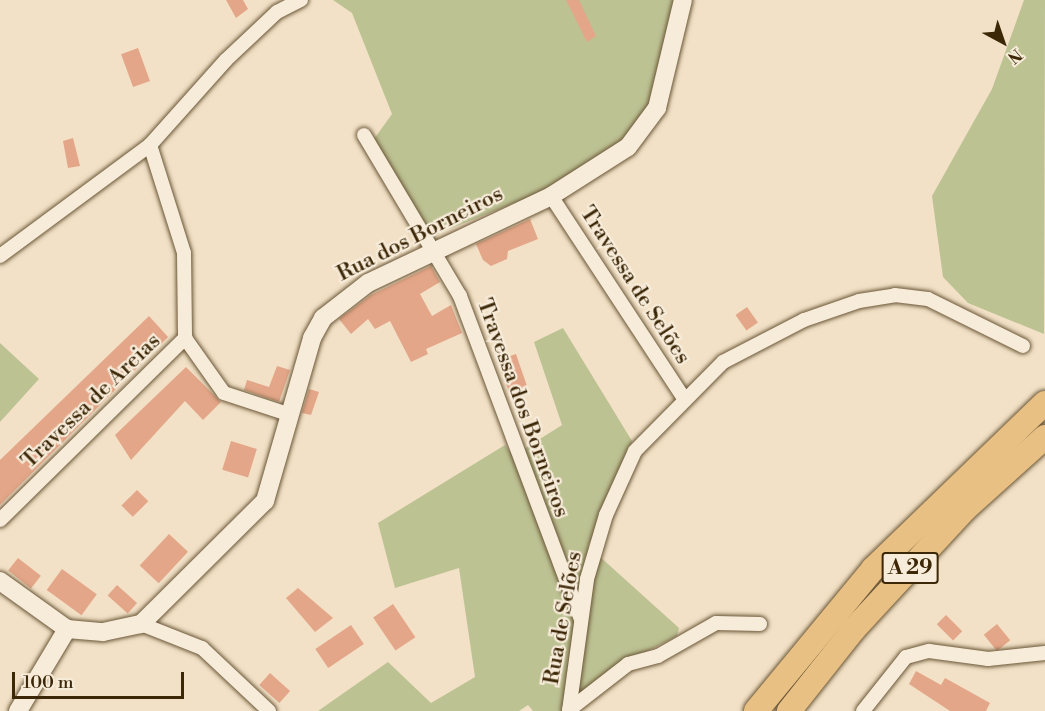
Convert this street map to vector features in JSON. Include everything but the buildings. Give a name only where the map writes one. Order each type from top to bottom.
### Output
[{"type":"highway","name":"A 29","points":[[756,711],[873,569],[1045,403]]},
{"type":"highway","name":"A 29","points":[[789,711],[854,628],[965,509],[1045,437]]},
{"type":"street","points":[[0,256],[150,145],[226,60],[277,12],[302,0]]},
{"type":"street","name":"Rua dos Borneiros","points":[[141,624],[265,501],[288,414],[323,318],[368,283],[551,196],[628,147],[651,122],[683,0]]},
{"type":"street","name":"Travessa dos Borneiros","points":[[364,135],[434,250],[494,380],[580,617]]},
{"type":"street","points":[[150,145],[184,253],[185,338],[224,393],[288,414]]},
{"type":"street","name":"Travessa de Selões","points":[[551,196],[683,397]]},
{"type":"street","name":"Rua de Selões","points":[[569,711],[580,617],[606,515],[635,451],[683,397],[753,344],[868,299],[928,299],[1023,346]]},
{"type":"street","name":"Travessa de Areias","points":[[0,520],[185,338]]},
{"type":"street","points":[[0,581],[68,629],[103,632],[141,624],[202,648],[269,711]]},
{"type":"street","points":[[569,711],[628,664],[658,656],[716,623],[760,624]]},
{"type":"street","points":[[18,711],[68,629]]},
{"type":"street","points":[[863,711],[906,657],[928,651],[988,659],[1045,653]]},
{"type":"green space","points":[[333,0],[677,0],[647,114],[621,144],[572,180],[432,236],[374,139],[392,114],[352,13]]},
{"type":"green space","points":[[1024,0],[1045,0],[1044,334],[968,303],[943,277],[932,196],[992,89]]},
{"type":"green space","points":[[563,328],[632,441],[628,468],[588,546],[679,628],[677,636],[640,655],[573,711],[533,711],[528,705],[519,711],[318,711],[388,662],[431,703],[475,677],[459,568],[395,588],[378,523],[505,445],[513,456],[562,425],[534,342]]},
{"type":"green space","points":[[0,343],[39,379],[0,422]]}]
